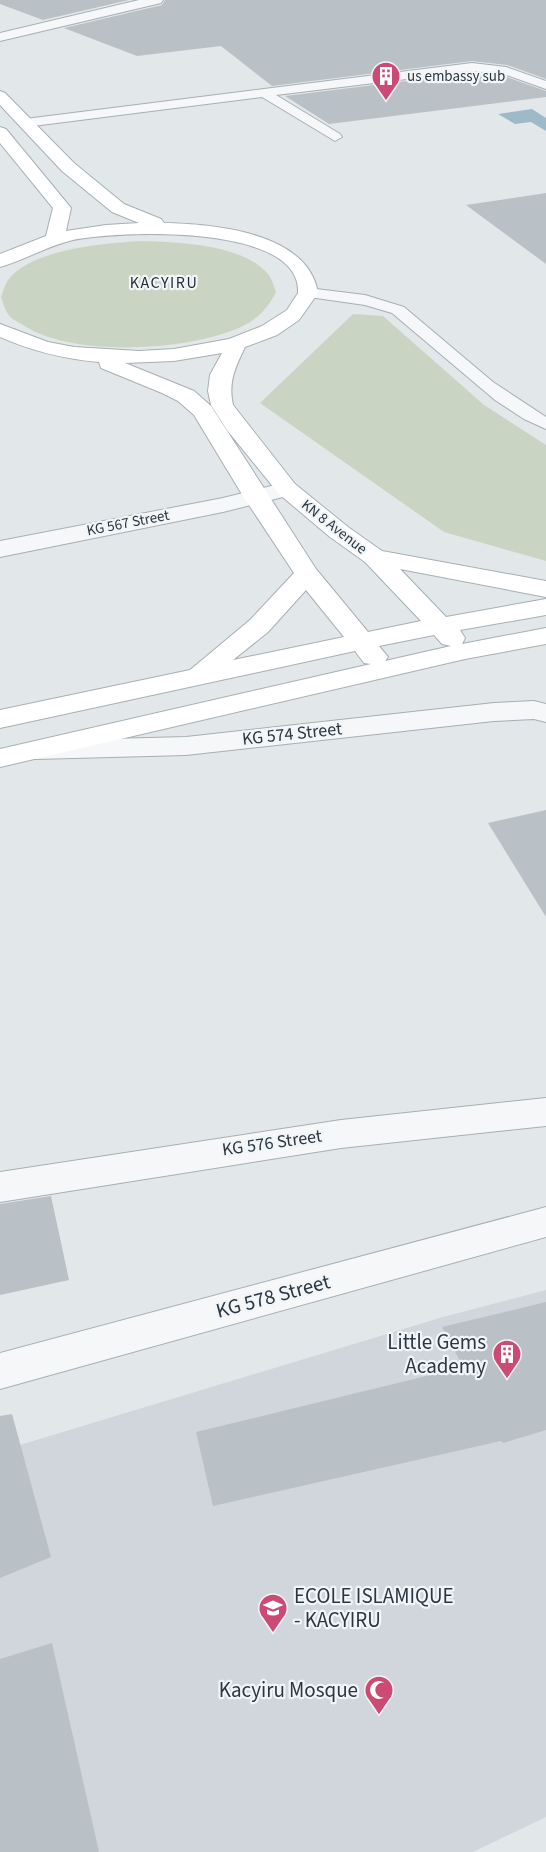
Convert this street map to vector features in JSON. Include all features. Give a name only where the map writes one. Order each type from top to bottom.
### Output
[{"type":"main road","points":[[0,96],[68,167],[118,208],[165,228]]},
{"type":"main road","points":[[0,132],[62,208],[55,239]]},
{"type":"main road","points":[[0,261],[24,249],[55,239],[108,230],[165,228],[231,236],[270,248],[292,261],[305,276],[308,293],[293,315],[260,335],[208,350],[146,357],[84,355],[0,339]]},
{"type":"main road","points":[[0,330],[47,348]]},
{"type":"main road","name":"KN 8 Avenue","points":[[238,341],[221,375],[219,392],[222,405],[234,425],[286,489],[374,557],[465,651]]},
{"type":"main road","points":[[84,355],[186,396],[203,411],[255,496],[307,574],[385,669]]},
{"type":"main road","points":[[374,557],[546,589]]},
{"type":"main road","points":[[198,675],[259,626],[307,574]]},
{"type":"main road","points":[[0,719],[198,675],[439,626],[546,607]]},
{"type":"main road","points":[[465,651],[546,636]]},
{"type":"main road","name":"KG 574 Street","points":[[0,758],[465,651]]},
{"type":"street","points":[[0,38],[156,0]]},
{"type":"street","name":"KG 567 Street","points":[[0,549],[286,489]]},
{"type":"street","name":"KG 574 Street","points":[[36,750],[186,746],[494,712],[534,710],[546,713]]},
{"type":"street","name":"KG 576 Street","points":[[0,1187],[266,1143],[467,1118],[546,1112]]},
{"type":"street","name":"KG 578 Street","points":[[0,1371],[546,1222]]},
{"type":"lane","points":[[25,123],[472,67],[506,71],[546,86]]},
{"type":"lane","points":[[261,92],[335,137]]},
{"type":"lane","points":[[308,293],[378,302],[401,311],[523,413],[546,424]]},
{"type":"shaded area","name":"ECOLE ISLAMIQUE - KACYIRU","points":[[546,1290],[546,1817],[473,1852],[0,1852],[0,1451],[443,1317]]},
{"type":"green space","points":[[141,241],[191,244],[244,257],[269,275],[276,292],[262,312],[241,327],[218,335],[162,346],[100,346],[71,343],[45,336],[9,316],[1,297],[7,282],[19,270],[34,261],[90,246]]},
{"type":"green space","points":[[353,314],[383,316],[484,405],[546,445],[546,561],[444,532],[260,403]]},
{"type":"water","points":[[532,109],[546,118],[546,131],[531,122],[515,124],[498,114]]},
{"type":"building","points":[[0,0],[129,0],[43,20],[0,4]]},
{"type":"building","points":[[165,0],[546,0],[546,79],[507,65],[472,61],[272,86],[221,46],[137,56],[64,28],[162,5]]},
{"type":"building","name":"us embassy sub","points":[[472,73],[504,76],[546,91],[546,97],[329,124],[285,96]]},
{"type":"building","points":[[546,193],[546,264],[466,205]]},
{"type":"building","points":[[546,810],[546,917],[488,823]]},
{"type":"building","points":[[51,1196],[69,1280],[0,1295],[0,1204]]},
{"type":"building","points":[[546,1302],[546,1430],[503,1443],[501,1441],[213,1506],[196,1432],[463,1367],[442,1327]]},
{"type":"building","points":[[12,1414],[51,1557],[0,1578],[0,1416]]},
{"type":"building","points":[[52,1643],[99,1852],[0,1852],[0,1659]]},
{"type":"place","name":"us embassy sub","points":[[386,102]]},
{"type":"place","name":"Little Gems Academy","points":[[507,1380]]},
{"type":"place","name":"ECOLE ISLAMIQUE - KACYIRU","points":[[273,1634]]},
{"type":"place","name":"Kacyiru Mosque","points":[[379,1716]]},
{"type":"district","name":"KACYIRU","points":[[164,283]]}]
